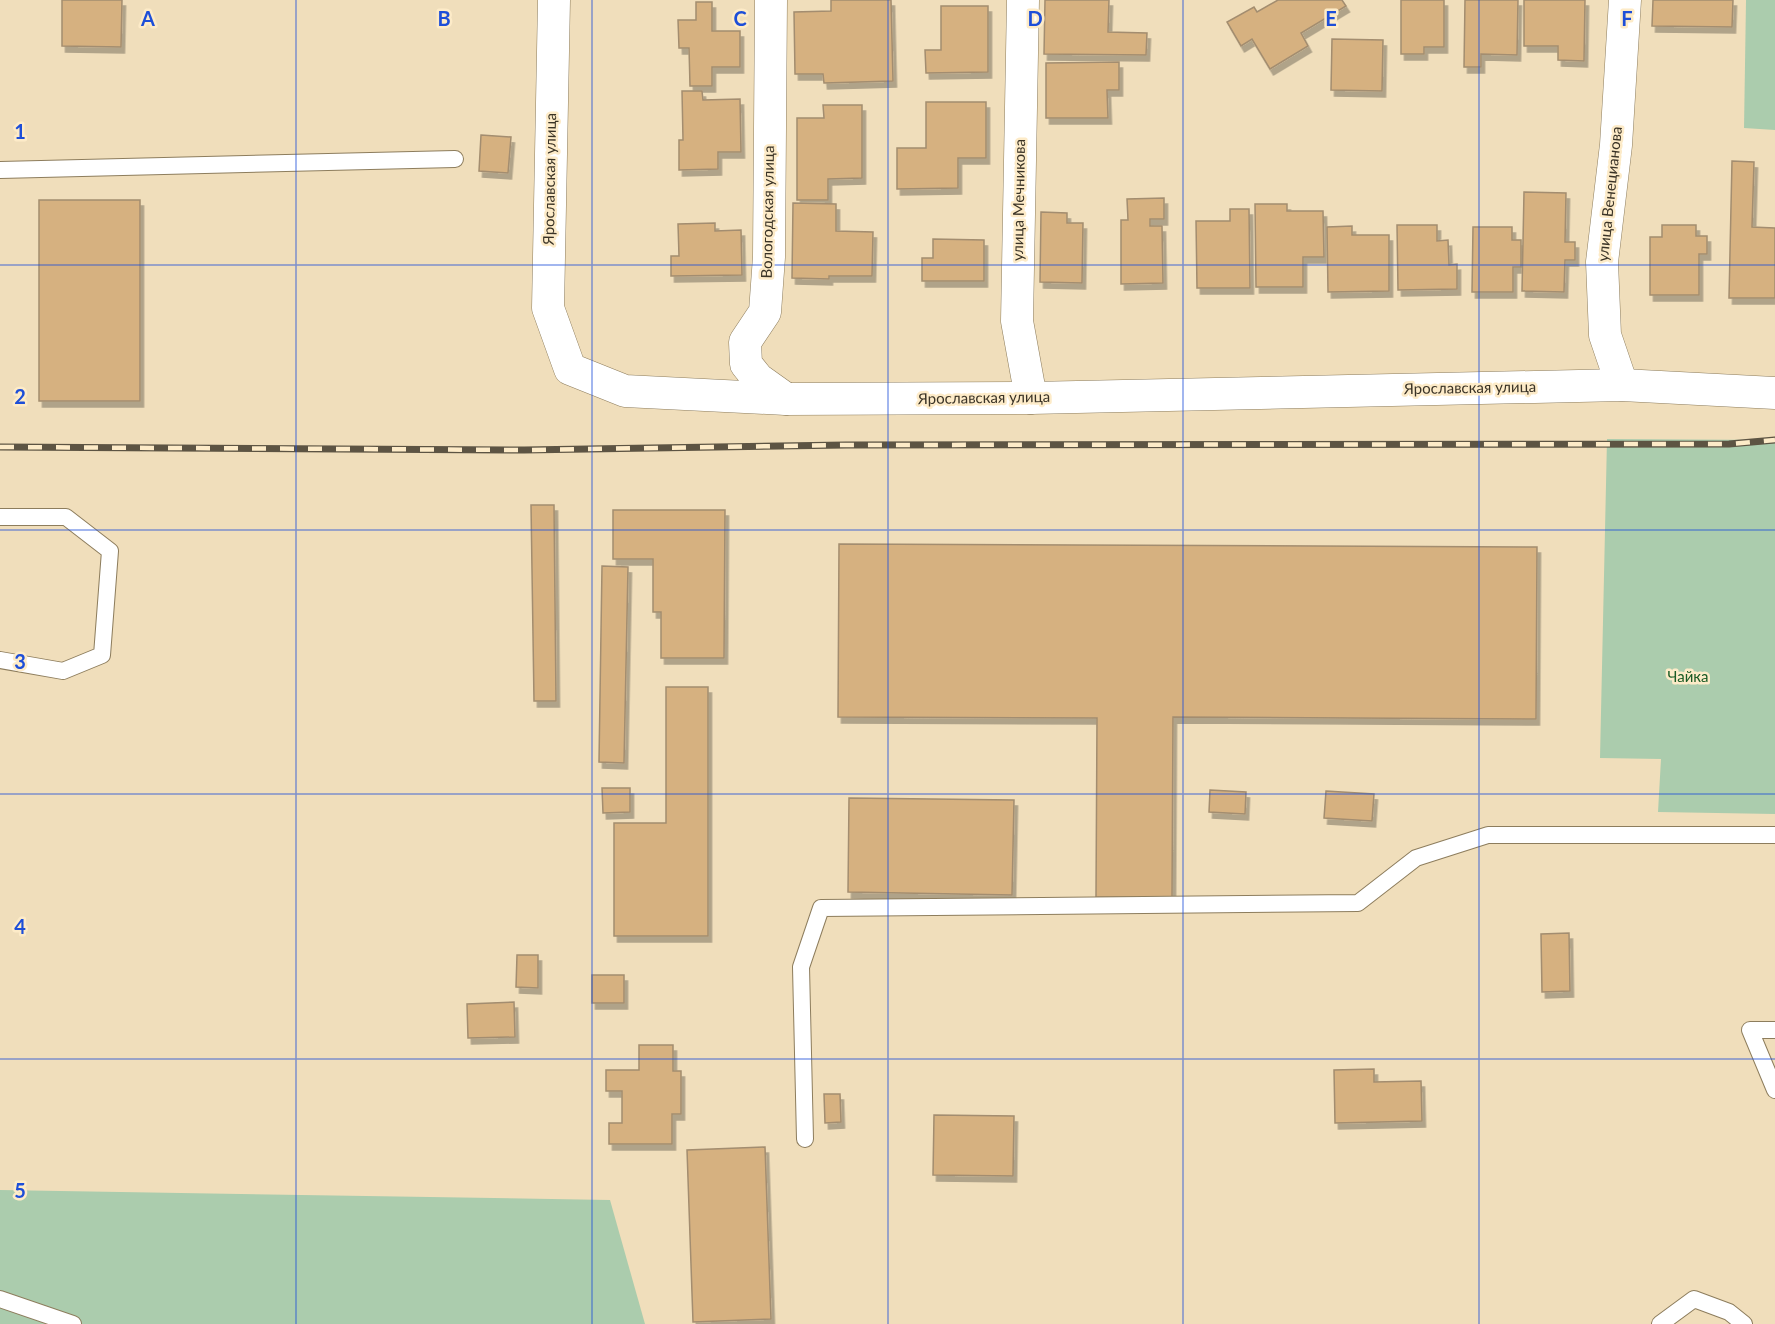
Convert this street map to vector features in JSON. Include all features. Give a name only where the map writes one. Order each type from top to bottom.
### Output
[{"type":"street","name":"Ярославская улица","points":[[554,0],[548,308],[570,369],[625,391],[786,399],[1031,398],[1622,385],[1775,393]]},
{"type":"street","name":"Вологодская улица","points":[[771,0],[769,257],[765,312],[745,342],[746,364],[758,379],[786,399]]},
{"type":"street","name":"улица Мечникова","points":[[1023,0],[1017,321],[1031,398]]},
{"type":"street","name":"улица Венецианова","points":[[1622,385],[1605,335],[1602,262],[1616,145],[1625,0]]},
{"type":"lane","points":[[0,170],[455,159]]},
{"type":"lane","points":[[0,517],[66,517],[110,551],[102,655],[63,671],[0,660]]},
{"type":"lane","points":[[805,1139],[801,967],[821,908],[1358,903],[1416,858],[1488,835],[1775,835]]},
{"type":"lane","points":[[1775,1030],[1750,1030],[1775,1090]]},
{"type":"lane","points":[[0,1299],[74,1324]]},
{"type":"lane","points":[[1660,1324],[1694,1299],[1729,1312],[1744,1324]]},
{"type":"green space","points":[[1746,0],[1775,0],[1775,130],[1744,128]]},
{"type":"green space","name":"Чайка","points":[[1607,439],[1775,440],[1775,814],[1658,812],[1661,759],[1600,758]]},
{"type":"green space","points":[[0,1190],[610,1200],[645,1324],[0,1324]]},
{"type":"building","points":[[62,0],[122,0],[121,47],[62,46]]},
{"type":"building","points":[[831,0],[891,0],[893,81],[824,83],[823,74],[795,74],[794,12],[831,11]]},
{"type":"building","points":[[1045,0],[1109,0],[1108,32],[1147,33],[1146,55],[1044,54]]},
{"type":"building","points":[[1278,0],[1342,0],[1346,6],[1301,33],[1308,46],[1270,69],[1252,39],[1241,46],[1227,22],[1254,7],[1257,12]]},
{"type":"building","points":[[1401,0],[1444,0],[1444,47],[1424,47],[1424,54],[1401,54]]},
{"type":"building","points":[[1465,0],[1518,0],[1517,55],[1481,54],[1481,67],[1464,67]]},
{"type":"building","points":[[1524,0],[1585,0],[1584,61],[1558,60],[1558,46],[1524,46]]},
{"type":"building","points":[[1653,0],[1733,0],[1732,27],[1652,26]]},
{"type":"building","points":[[696,2],[712,2],[712,31],[740,31],[740,67],[712,67],[712,86],[690,86],[689,48],[679,48],[678,20],[696,20]]},
{"type":"building","points":[[941,6],[988,6],[988,72],[926,73],[925,50],[941,50]]},
{"type":"building","points":[[1332,39],[1383,40],[1382,91],[1331,90]]},
{"type":"building","points":[[1119,62],[1119,90],[1107,90],[1108,118],[1046,118],[1046,63]]},
{"type":"building","points":[[682,91],[702,91],[703,100],[740,99],[741,152],[718,152],[718,169],[679,170],[679,140],[683,140]]},
{"type":"building","points":[[926,102],[986,102],[986,158],[958,158],[958,188],[897,189],[897,148],[926,148]]},
{"type":"building","points":[[823,105],[862,105],[862,178],[828,179],[828,200],[797,200],[797,118],[824,118]]},
{"type":"building","points":[[481,135],[511,137],[508,173],[479,171]]},
{"type":"building","points":[[1732,161],[1754,162],[1752,227],[1775,228],[1775,298],[1729,298]]},
{"type":"building","points":[[1524,192],[1566,193],[1565,242],[1575,242],[1575,260],[1565,260],[1564,292],[1522,291]]},
{"type":"building","points":[[1164,198],[1164,219],[1150,219],[1150,226],[1162,226],[1163,283],[1121,284],[1121,220],[1128,220],[1127,199]]},
{"type":"building","points":[[39,200],[140,200],[140,401],[39,401]]},
{"type":"building","points":[[793,203],[836,204],[836,231],[873,232],[872,276],[829,276],[829,279],[792,278]]},
{"type":"building","points":[[1255,204],[1287,204],[1287,211],[1323,211],[1324,257],[1303,257],[1303,287],[1256,287]]},
{"type":"building","points":[[1230,209],[1249,209],[1250,288],[1197,288],[1196,221],[1230,221]]},
{"type":"building","points":[[1041,212],[1067,213],[1067,223],[1083,223],[1082,283],[1040,282]]},
{"type":"building","points":[[715,223],[715,231],[741,230],[742,275],[671,276],[671,256],[679,256],[678,224]]},
{"type":"building","points":[[1397,225],[1437,225],[1437,241],[1448,240],[1449,265],[1457,264],[1457,289],[1398,290]]},
{"type":"building","points":[[1662,225],[1696,225],[1696,236],[1707,236],[1707,254],[1699,254],[1699,295],[1650,295],[1650,237],[1662,237]]},
{"type":"building","points":[[1352,226],[1352,235],[1389,235],[1389,291],[1328,292],[1327,227]]},
{"type":"building","points":[[1473,227],[1512,227],[1512,240],[1521,240],[1521,267],[1513,267],[1513,292],[1472,292]]},
{"type":"building","points":[[933,239],[984,240],[984,281],[922,281],[922,258],[933,258]]},
{"type":"building","points":[[531,505],[554,505],[556,701],[534,701]]},
{"type":"building","points":[[613,510],[725,510],[724,658],[661,658],[661,612],[653,612],[653,559],[613,559]]},
{"type":"building","points":[[839,544],[1537,547],[1536,719],[1173,717],[1172,898],[1096,897],[1097,718],[838,717]]},
{"type":"building","points":[[602,566],[628,567],[624,763],[599,762]]},
{"type":"building","points":[[666,687],[708,687],[708,936],[614,936],[614,823],[666,823]]},
{"type":"building","points":[[602,788],[630,788],[630,812],[603,813]]},
{"type":"building","points":[[1210,790],[1246,792],[1245,814],[1209,812]]},
{"type":"building","points":[[1326,791],[1374,794],[1372,821],[1324,818]]},
{"type":"building","points":[[849,798],[1014,800],[1012,895],[848,892]]},
{"type":"building","points":[[1569,933],[1570,991],[1542,992],[1541,934]]},
{"type":"building","points":[[517,955],[538,955],[538,988],[516,987]]},
{"type":"building","points":[[592,975],[624,975],[624,1003],[592,1003]]},
{"type":"building","points":[[514,1002],[515,1037],[468,1038],[467,1004]]},
{"type":"building","points":[[639,1045],[673,1045],[673,1071],[681,1071],[681,1114],[672,1114],[672,1144],[609,1144],[609,1123],[622,1123],[622,1091],[606,1091],[606,1070],[639,1070]]},
{"type":"building","points":[[1374,1069],[1374,1082],[1421,1081],[1422,1121],[1335,1123],[1334,1070]]},
{"type":"building","points":[[824,1094],[840,1094],[841,1122],[825,1123]]},
{"type":"building","points":[[934,1115],[1014,1116],[1013,1176],[933,1175]]},
{"type":"building","points":[[765,1147],[771,1319],[693,1322],[687,1150]]},
{"type":"railway","points":[[0,447],[524,450],[846,445],[1729,444],[1775,440]]}]
